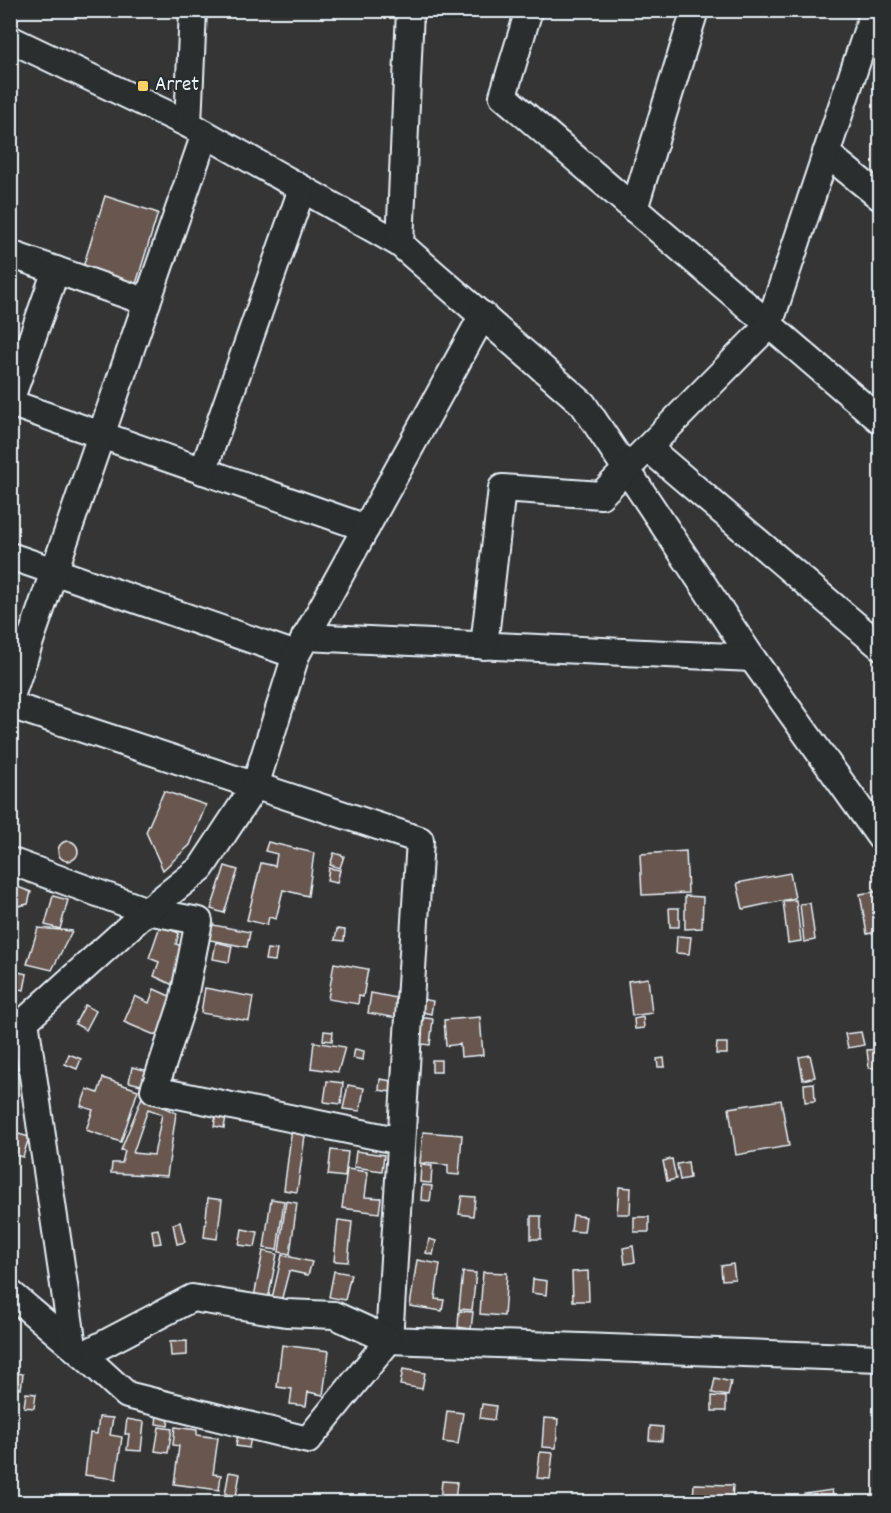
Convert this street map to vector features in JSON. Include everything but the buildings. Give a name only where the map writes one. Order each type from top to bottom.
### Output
[{"type":"street","points":[[10,699],[147,302],[197,129],[193,10]]},
{"type":"street","points":[[400,244],[410,10]]},
{"type":"street","points":[[529,10],[503,96],[880,420]]},
{"type":"street","points":[[634,209],[695,10]]},
{"type":"street","points":[[484,646],[502,488],[601,495],[770,325],[874,10]]},
{"type":"street","points":[[10,39],[197,129],[400,244],[583,404],[752,658],[880,837]]},
{"type":"street","points":[[826,153],[880,197]]},
{"type":"street","points":[[203,471],[302,189]]},
{"type":"street","points":[[10,254],[147,302]]},
{"type":"street","points":[[56,270],[10,402],[366,528]]},
{"type":"street","points":[[78,1350],[18,1018],[201,868],[255,786],[301,646],[483,315]]},
{"type":"street","points":[[648,448],[880,646]]},
{"type":"street","points":[[10,556],[301,646],[484,646],[752,658]]},
{"type":"street","points":[[10,705],[420,840],[389,1340],[308,1440],[127,1395],[10,1293]]},
{"type":"street","points":[[10,861],[147,911],[199,921],[183,1002],[154,1090],[401,1141]]},
{"type":"street","points":[[78,1350],[192,1298],[286,1313],[334,1315],[389,1340],[880,1358]]},
{"type":"place","name":"Arret","points":[[143,86]]}]
